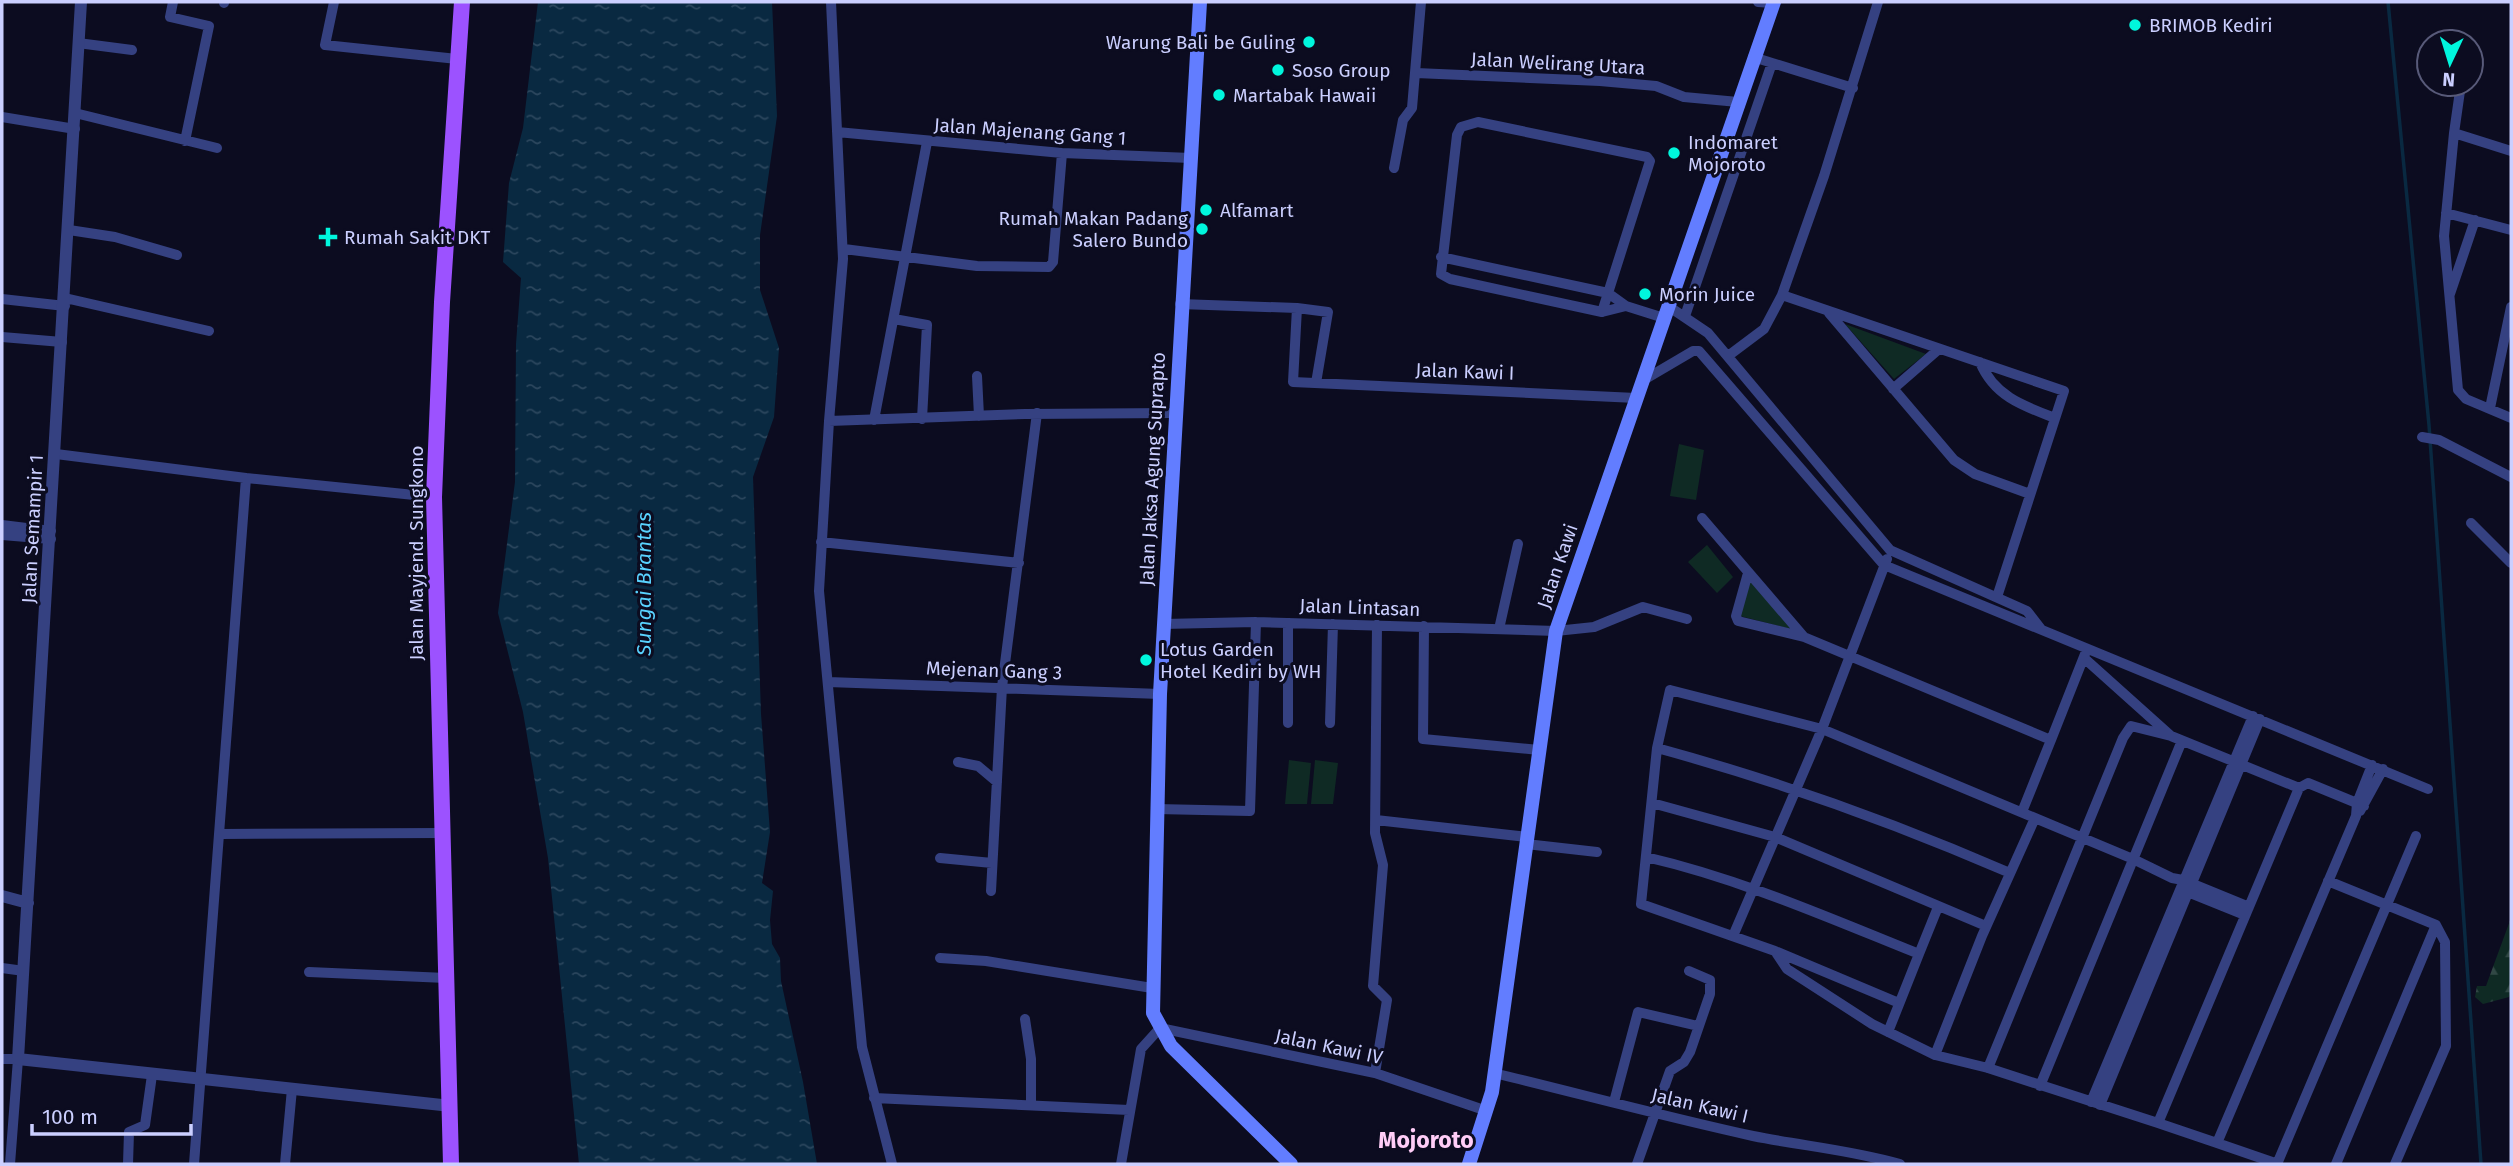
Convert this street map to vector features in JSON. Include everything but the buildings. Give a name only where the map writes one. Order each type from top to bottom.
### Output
[{"type":"main road","name":"Jalan Mayjend. Sungkono","points":[[451,1164],[434,497],[462,2]]},
{"type":"main road","name":"Jalan Jaksa Agung Suprapto","points":[[1160,1028],[1153,1013],[1152,988],[1160,694],[1180,304],[1200,2]]},
{"type":"main road","name":"Jalan Kawi","points":[[1469,1164],[1487,1111],[1494,1073],[1556,631],[1738,102],[1768,2]]},
{"type":"main road","points":[[1160,1028],[1171,1046],[1291,1164]]},
{"type":"street","name":"Jalan Semampir 1","points":[[18,1059],[81,2]]},
{"type":"street","points":[[173,2],[170,17],[209,26],[185,141]]},
{"type":"street","points":[[334,2],[325,45],[457,59]]},
{"type":"street","points":[[831,2],[843,132],[844,249],[829,421],[819,591],[862,1047],[892,1164]]},
{"type":"street","points":[[1394,168],[1403,120],[1412,108],[1421,2]]},
{"type":"street","points":[[1728,356],[1764,329],[1782,295],[1853,88],[1878,2]]},
{"type":"street","points":[[78,43],[132,50]]},
{"type":"street","points":[[1753,57],[1853,88]]},
{"type":"street","points":[[1685,316],[1772,63]]},
{"type":"street","name":"Jalan Welirang Utara","points":[[1416,73],[1656,86],[1684,97],[1738,102]]},
{"type":"street","points":[[2459,98],[2446,213],[2449,298],[2458,390],[2466,399],[2511,418]]},
{"type":"street","points":[[75,114],[217,148]]},
{"type":"street","points":[[2,117],[75,129]]},
{"type":"street","points":[[1602,312],[1650,161],[1647,157],[1577,140],[1478,122],[1461,127],[1457,135],[1441,274],[1450,279],[1602,312],[1626,306],[1685,316],[1709,333],[1890,550],[2027,611],[2041,629]]},
{"type":"street","name":"Jalan Majenang Gang 1","points":[[843,132],[1062,153],[1191,158]]},
{"type":"street","points":[[2454,133],[2511,151]]},
{"type":"street","points":[[874,420],[927,142]]},
{"type":"street","points":[[844,249],[977,266],[1049,267],[1053,262],[1062,153]]},
{"type":"street","points":[[2446,213],[2511,230]]},
{"type":"street","points":[[2449,298],[2474,220]]},
{"type":"street","points":[[69,230],[115,237],[177,254]]},
{"type":"street","points":[[1441,257],[1608,293],[1626,306]]},
{"type":"street","points":[[1782,295],[2064,391],[1997,597]]},
{"type":"street","points":[[2,299],[65,302],[209,331]]},
{"type":"street","points":[[1180,304],[1328,312],[1316,383]]},
{"type":"street","points":[[2490,408],[2511,307]]},
{"type":"street","name":"Jalan Kawi I","points":[[1297,309],[1292,382],[1636,398]]},
{"type":"street","points":[[1829,313],[1954,460],[1975,474],[2030,494]]},
{"type":"street","points":[[894,319],[927,325],[922,419]]},
{"type":"street","points":[[2,337],[62,342]]},
{"type":"street","points":[[1893,388],[1938,349]]},
{"type":"street","points":[[1642,382],[1696,350],[1740,397],[1884,565],[2041,629],[2086,653],[2257,718],[2428,789]]},
{"type":"street","points":[[1980,362],[1996,388],[2014,402],[2055,418]]},
{"type":"street","points":[[977,376],[979,416]]},
{"type":"street","points":[[1740,397],[1752,386]]},
{"type":"street","points":[[829,421],[1037,414],[1174,413]]},
{"type":"street","points":[[991,891],[1002,687],[1037,414]]},
{"type":"street","points":[[2427,438],[2511,477]]},
{"type":"street","points":[[56,454],[246,478],[434,497]]},
{"type":"street","points":[[194,1164],[246,478]]},
{"type":"street","points":[[1702,518],[1804,637]]},
{"type":"street","points":[[2471,523],[2511,563]]},
{"type":"street","points":[[2,524],[51,535]]},
{"type":"street","points":[[2,535],[51,535]]},
{"type":"street","points":[[821,542],[1019,563]]},
{"type":"street","points":[[1499,629],[1518,544]]},
{"type":"street","points":[[1733,936],[1822,729],[1890,550]]},
{"type":"street","points":[[1748,573],[1736,616],[1738,621],[1804,637],[2051,740]]},
{"type":"street","name":"Jalan Lintasan","points":[[1163,625],[1288,622],[1556,631],[1594,626],[1643,607],[1687,619]]},
{"type":"street","points":[[1156,809],[1250,811],[1256,622]]},
{"type":"street","points":[[1288,622],[1288,723]]},
{"type":"street","points":[[1330,723],[1333,624]]},
{"type":"street","points":[[1375,1073],[1387,1000],[1373,986],[1383,866],[1376,840],[1377,625]]},
{"type":"street","points":[[1424,626],[1423,740],[1539,750]]},
{"type":"street","points":[[2086,653],[2176,739]]},
{"type":"street","points":[[2022,812],[2086,653]]},
{"type":"street","name":"Mejenan Gang 3","points":[[828,682],[1160,694]]},
{"type":"street","points":[[1899,1003],[1774,951],[1642,905],[1657,748],[1670,690],[1822,729],[2133,859],[2184,885],[2247,911]]},
{"type":"street","points":[[2095,1104],[2184,885],[2257,718]]},
{"type":"street","points":[[1988,1068],[2128,728],[2135,726],[2176,739],[2299,788]]},
{"type":"street","points":[[2040,1086],[2133,859],[2176,739]]},
{"type":"street","points":[[1657,748],[1796,788],[2010,873]]},
{"type":"street","points":[[958,762],[978,766],[997,782]]},
{"type":"street","points":[[2217,1143],[2377,767]]},
{"type":"street","points":[[2158,1123],[2299,788],[2308,783],[2360,805]]},
{"type":"street","points":[[1651,803],[1775,837],[1986,926]]},
{"type":"street","points":[[1935,1055],[1986,926],[2035,818]]},
{"type":"street","points":[[1376,820],[1597,852]]},
{"type":"street","points":[[221,834],[443,833]]},
{"type":"street","points":[[1774,951],[1787,969],[1888,1032],[1935,1055],[1988,1068],[2278,1164],[2416,836]]},
{"type":"street","points":[[1646,858],[1705,871],[1919,954]]},
{"type":"street","points":[[940,859],[992,863]]},
{"type":"street","points":[[2328,881],[2435,925],[2445,942],[2446,1046],[2395,1164]]},
{"type":"street","points":[[2,896],[28,903]]},
{"type":"street","points":[[1888,1032],[1938,907]]},
{"type":"street","points":[[2336,1164],[2435,925]]},
{"type":"street","points":[[940,958],[986,961],[1152,988]]},
{"type":"street","points":[[2,968],[23,971]]},
{"type":"street","points":[[1637,1164],[1670,1072],[1684,1062],[1690,1052],[1711,982],[1689,971]]},
{"type":"street","points":[[309,972],[446,978]]},
{"type":"street","points":[[1614,1102],[1638,1012],[1698,1026]]},
{"type":"street","points":[[1025,1019],[1031,1059],[1031,1105]]},
{"type":"street","points":[[1121,1164],[1141,1049],[1160,1028]]},
{"type":"street","name":"Jalan Kawi IV","points":[[1160,1028],[1375,1073],[1487,1111]]},
{"type":"street","points":[[2,1059],[451,1105]]},
{"type":"street","points":[[10,1164],[8,1123],[18,1059]]},
{"type":"street","name":"Jalan Kawi I","points":[[1494,1073],[1655,1114],[1758,1136],[1856,1151],[1900,1164]]},
{"type":"street","points":[[128,1164],[129,1132],[145,1125],[152,1075]]},
{"type":"street","points":[[285,1164],[292,1089]]},
{"type":"street","points":[[874,1098],[1129,1110]]},
{"type":"green space","points":[[1845,324],[1926,354],[1894,379]]},
{"type":"green space","points":[[1679,444],[1704,450],[1696,500],[1670,496]]},
{"type":"green space","points":[[1707,545],[1733,577],[1717,593],[1688,562]]},
{"type":"green space","points":[[1750,581],[1794,630],[1740,616]]},
{"type":"green space","points":[[1289,760],[1311,763],[1307,804],[1285,804]]},
{"type":"green space","points":[[1315,760],[1338,763],[1333,804],[1311,804]]},
{"type":"green space","points":[[2511,918],[2511,992],[2509,997],[2483,1004],[2475,997],[2477,986],[2486,986]]},
{"type":"water","name":"Sungai Brantas","points":[[538,2],[772,2],[777,116],[760,235],[760,290],[779,348],[774,417],[753,477],[761,714],[770,832],[762,883],[773,891],[770,920],[772,944],[780,958],[781,981],[817,1164],[579,1164],[548,858],[523,712],[498,613],[515,482],[516,344],[521,278],[503,262],[509,183],[523,128]]},
{"type":"waterway","points":[[2388,2],[2429,425],[2481,1164]]},
{"type":"place","name":"BRIMOB Kediri","points":[[2135,25]]},
{"type":"place","name":"Warung Bali be Guling","points":[[1309,42]]},
{"type":"place","name":"Soso Group","points":[[1278,70]]},
{"type":"place","name":"Martabak Hawaii","points":[[1219,95]]},
{"type":"place","name":"Indomaret Mojoroto","points":[[1674,153]]},
{"type":"place","name":"Alfamart","points":[[1206,210]]},
{"type":"place","name":"Rumah Makan Padang Salero Bundo","points":[[1202,229]]},
{"type":"place","name":"Rumah Sakit DKT","points":[[328,237]]},
{"type":"place","name":"Morin Juice","points":[[1645,294]]},
{"type":"place","name":"Lotus Garden Hotel Kediri by WH","points":[[1146,660]]},
{"type":"district","name":"Mojoroto","points":[[1426,1140]]}]
